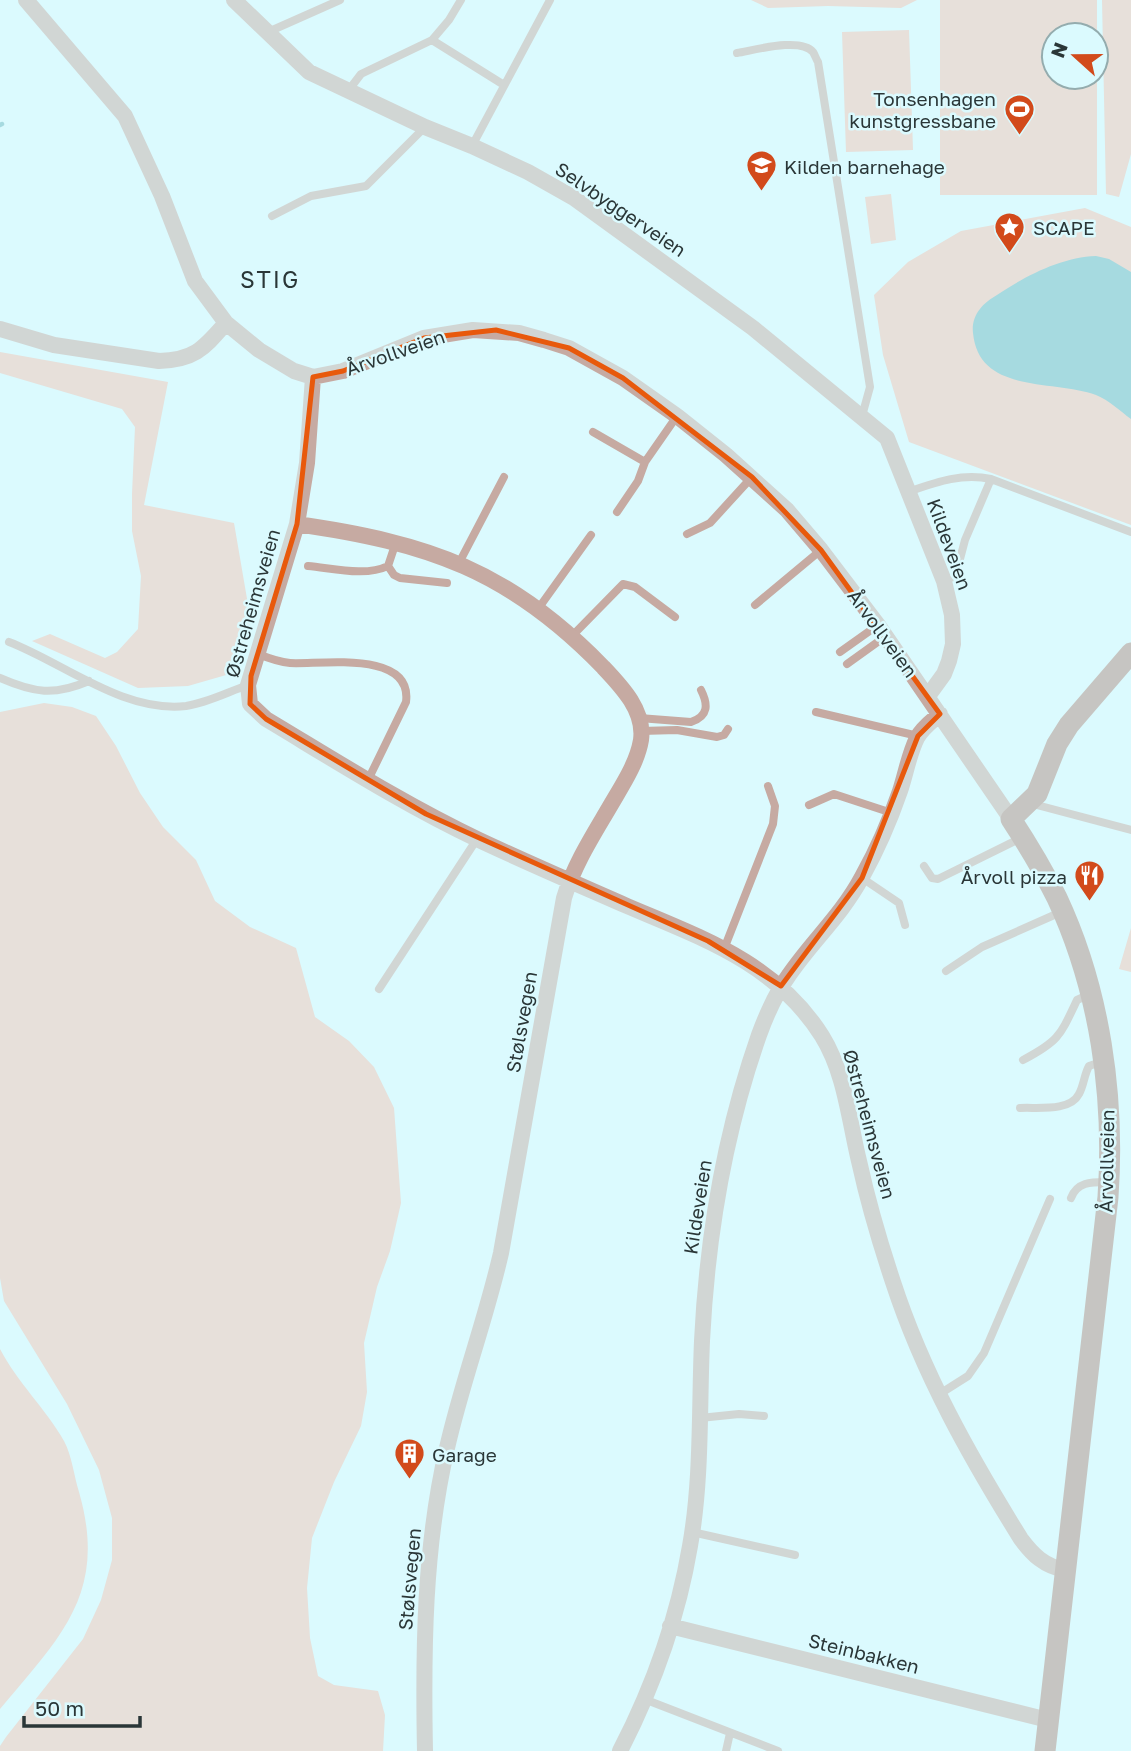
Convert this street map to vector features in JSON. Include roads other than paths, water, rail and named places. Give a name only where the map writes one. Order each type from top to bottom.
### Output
[{"type":"street","points":[[26,0],[125,116],[162,196],[195,281],[226,323],[259,350],[294,371],[313,377]]},
{"type":"street","name":"Selvbyggerveien","points":[[234,0],[309,72],[528,172],[574,198],[753,328],[862,416]]},
{"type":"street","points":[[0,329],[54,345],[159,361],[174,360],[200,352],[226,323]]},
{"type":"street","name":"Årvollveien","points":[[313,377],[344,372],[407,344],[444,333],[473,330],[519,333],[569,348],[623,378],[677,416],[752,477],[787,510],[882,630],[1012,819],[1040,865],[1062,911],[1086,975],[1103,1061],[1110,1140],[1109,1182],[1045,1751]]},
{"type":"street","name":"Østreheimsveien","points":[[313,377],[307,463],[298,524],[248,685],[250,704],[266,719],[426,814],[724,949],[781,986],[822,1037],[838,1072],[890,1274],[938,1395],[969,1454],[1021,1539],[1046,1564],[1065,1570]]},
{"type":"street","name":"Kildeveien","points":[[862,416],[887,438],[944,581],[952,615],[953,644],[944,674],[928,696]]},
{"type":"street","points":[[298,524],[396,542],[459,563],[538,609],[572,636],[623,690],[632,702],[640,724]]},
{"type":"street","points":[[1012,819],[1030,803],[1042,783],[1062,736],[1131,653]]},
{"type":"street","name":"Kildeveien","points":[[620,1751],[644,1699],[678,1603],[692,1532],[705,1302],[720,1184],[750,1063],[766,1015],[781,986],[834,920],[862,878],[892,813],[918,736],[940,714]]},
{"type":"street","name":"Stølsvegen","points":[[425,1751],[424,1651],[428,1580],[444,1462],[501,1253],[562,906],[576,863],[630,769],[640,742],[640,724]]},
{"type":"street","name":"Steinbakken","points":[[670,1626],[1048,1720]]},
{"type":"lane","points":[[266,33],[340,0]]},
{"type":"lane","points":[[348,91],[361,74],[432,40],[461,0]]},
{"type":"lane","points":[[472,146],[550,0]]},
{"type":"lane","points":[[432,40],[504,85]]},
{"type":"lane","points":[[737,52],[785,44],[803,46],[812,51],[818,62],[870,387],[862,416]]},
{"type":"lane","points":[[272,216],[311,196],[366,186],[425,127]]},
{"type":"lane","points":[[617,512],[638,481],[645,462],[677,416]]},
{"type":"lane","points":[[593,432],[645,462]]},
{"type":"lane","points":[[459,563],[504,477]]},
{"type":"lane","points":[[687,534],[710,523],[752,477]]},
{"type":"lane","points":[[908,492],[950,478],[991,479],[1131,531]]},
{"type":"lane","points":[[955,578],[965,540],[991,479]]},
{"type":"lane","points":[[538,609],[592,535]]},
{"type":"lane","points":[[308,566],[380,570],[388,566],[396,542]]},
{"type":"lane","points":[[755,605],[821,550]]},
{"type":"lane","points":[[388,566],[394,575],[400,578],[447,583]]},
{"type":"lane","points":[[572,636],[623,584],[635,587],[675,617]]},
{"type":"lane","points":[[840,652],[882,630]]},
{"type":"lane","points":[[848,664],[882,630]]},
{"type":"lane","points":[[9,642],[126,697],[184,706],[248,685]]},
{"type":"lane","points":[[257,654],[285,663],[365,663],[391,672],[398,678],[405,691],[406,702],[368,780]]},
{"type":"lane","points":[[0,678],[26,690],[46,691],[73,688],[89,681]]},
{"type":"lane","points":[[640,724],[696,720],[704,714],[707,704],[701,690]]},
{"type":"lane","points":[[816,712],[918,736]]},
{"type":"lane","points":[[640,724],[717,737],[724,735],[728,729]]},
{"type":"lane","points":[[724,949],[774,817],[775,806],[768,786]]},
{"type":"lane","points":[[809,805],[834,794],[892,813]]},
{"type":"lane","points":[[1030,803],[1131,830]]},
{"type":"lane","points":[[924,866],[932,878],[938,879],[1023,837]]},
{"type":"lane","points":[[379,989],[477,839]]},
{"type":"lane","points":[[862,878],[899,903],[905,925]]},
{"type":"lane","points":[[946,971],[982,947],[1062,911]]},
{"type":"lane","points":[[1023,1060],[1058,1038],[1077,1000],[1090,994]]},
{"type":"lane","points":[[1020,1108],[1052,1107],[1073,1101],[1080,1092],[1089,1066],[1103,1061]]},
{"type":"lane","points":[[1071,1198],[1080,1185],[1109,1182]]},
{"type":"lane","points":[[938,1395],[968,1376],[984,1353],[1050,1199]]},
{"type":"lane","points":[[700,1418],[739,1414],[764,1416]]},
{"type":"lane","points":[[692,1532],[795,1555]]},
{"type":"lane","points":[[644,1699],[778,1751]]},
{"type":"lane","points":[[726,1751],[730,1732]]},
{"type":"water","points":[[1096,256],[1109,259],[1131,272],[1131,419],[1096,395],[1004,376],[989,367],[978,353],[973,333],[979,310],[1008,288],[1057,264]]},
{"type":"place","name":"Tonsenhagen kunstgressbane","points":[[1019,136]]},
{"type":"place","name":"Kilden barnehage","points":[[761,193]]},
{"type":"place","name":"SCAPE","points":[[1010,254]]},
{"type":"place","name":"Årvoll pizza","points":[[1090,903]]},
{"type":"place","name":"Garage","points":[[409,1481]]},
{"type":"district","name":"STIG","points":[[270,279]]}]
